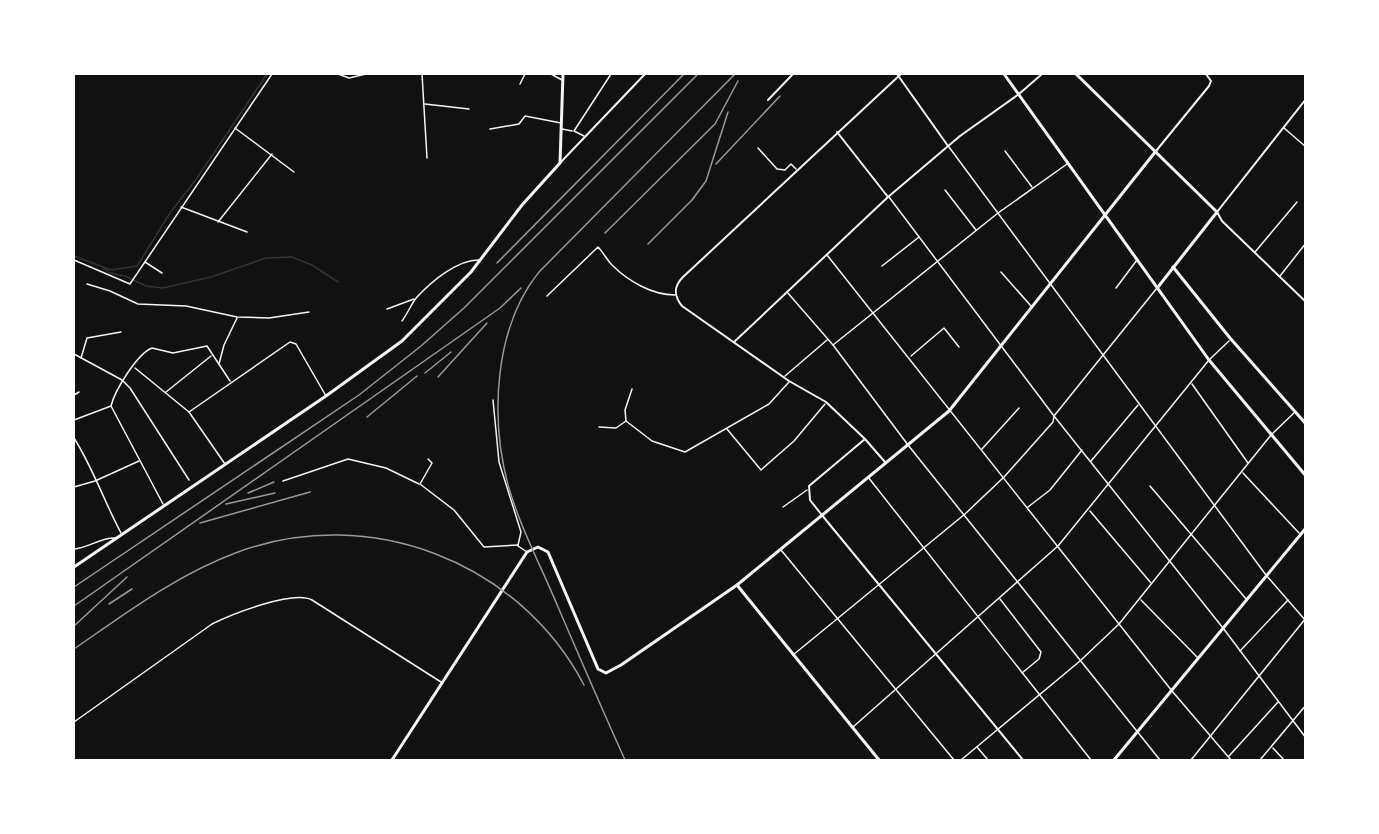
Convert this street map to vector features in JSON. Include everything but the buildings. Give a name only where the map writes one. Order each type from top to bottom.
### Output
[{"type":"main road","points":[[74,567],[326,396],[402,341],[481,260],[522,205],[560,163],[563,74]]},
{"type":"main road","points":[[1004,74],[1209,360],[1305,476]]},
{"type":"main road","points":[[1076,74],[1217,212],[1158,287]]},
{"type":"main road","points":[[392,760],[527,552],[538,547],[548,552],[597,669],[606,673],[615,669],[737,585],[949,411],[1156,151]]},
{"type":"main road","points":[[1173,267],[1231,340],[1305,423]]},
{"type":"main road","points":[[1114,760],[1305,528]]},
{"type":"main road","points":[[737,585],[879,760]]},
{"type":"street","points":[[74,260],[127,284],[272,74]]},
{"type":"street","points":[[338,74],[349,78],[366,74]]},
{"type":"street","points":[[422,74],[427,159]]},
{"type":"street","points":[[520,84],[525,74]]},
{"type":"street","points":[[551,74],[562,80]]},
{"type":"street","points":[[574,131],[611,74]]},
{"type":"street","points":[[560,163],[645,74]]},
{"type":"street","points":[[768,100],[793,74]]},
{"type":"street","points":[[885,462],[865,439],[826,402],[789,381],[682,306],[676,295],[677,283],[899,74],[948,146],[1215,507],[1266,575],[1305,619],[1191,760]]},
{"type":"street","points":[[734,343],[888,196],[948,146],[1019,94],[1042,74]]},
{"type":"street","points":[[1156,151],[1211,81],[1206,74]]},
{"type":"street","points":[[1305,99],[1217,212],[1222,221],[1305,302]]},
{"type":"street","points":[[423,104],[469,109]]},
{"type":"street","points":[[490,129],[519,124],[525,117],[561,124]]},
{"type":"street","points":[[1283,127],[1305,147]]},
{"type":"street","points":[[235,128],[294,172]]},
{"type":"street","points":[[561,129],[585,136]]},
{"type":"street","points":[[837,132],[920,236],[1108,486],[1223,628],[1305,738]]},
{"type":"street","points":[[758,148],[777,169],[785,170],[791,164],[796,170]]},
{"type":"street","points":[[1005,151],[1033,188]]},
{"type":"street","points":[[218,222],[272,154]]},
{"type":"street","points":[[833,345],[998,213],[1068,164]]},
{"type":"street","points":[[945,190],[976,231]]},
{"type":"street","points":[[1255,252],[1297,202]]},
{"type":"street","points":[[180,207],[247,232]]},
{"type":"street","points":[[882,266],[920,236]]},
{"type":"street","points":[[1279,276],[1305,243]]},
{"type":"street","points":[[547,297],[600,248],[610,264],[643,287],[663,295],[676,295]]},
{"type":"street","points":[[827,254],[1172,691],[1231,760]]},
{"type":"street","points":[[402,321],[415,299],[436,279],[468,259],[481,260]]},
{"type":"street","points":[[1116,288],[1138,259]]},
{"type":"street","points":[[144,262],[162,273]]},
{"type":"street","points":[[1001,272],[1032,307]]},
{"type":"street","points":[[87,284],[110,291],[138,304],[186,306],[237,317],[269,318],[309,312]]},
{"type":"street","points":[[793,655],[965,514],[1004,477],[1053,422],[1054,416],[1102,354],[1158,287]]},
{"type":"street","points":[[787,292],[833,345],[908,445],[1160,760]]},
{"type":"street","points":[[387,309],[415,299]]},
{"type":"street","points":[[218,364],[237,317]]},
{"type":"street","points":[[910,357],[944,328],[959,347]]},
{"type":"street","points":[[81,358],[87,338],[121,332]]},
{"type":"street","points":[[785,376],[828,339]]},
{"type":"street","points":[[852,727],[937,655],[977,616],[1000,599],[1058,546],[1209,360],[1231,340]]},
{"type":"street","points":[[189,412],[230,381],[290,342],[296,344],[326,396]]},
{"type":"street","points":[[74,420],[111,406],[122,380],[141,356],[152,348],[173,352],[207,345],[230,381]]},
{"type":"street","points":[[74,354],[122,380],[130,388],[189,480]]},
{"type":"street","points":[[166,392],[212,356]]},
{"type":"street","points":[[134,367],[189,412],[225,464]]},
{"type":"street","points":[[632,389],[625,410],[626,421],[652,441],[685,452],[771,402],[789,381]]},
{"type":"street","points":[[1191,383],[1248,464]]},
{"type":"street","points":[[74,395],[79,392]]},
{"type":"street","points":[[493,400],[504,483],[521,532],[518,545]]},
{"type":"street","points":[[727,429],[761,470],[804,431],[826,402]]},
{"type":"street","points":[[1090,462],[1139,404]]},
{"type":"street","points":[[111,406],[163,505]]},
{"type":"street","points":[[982,449],[1019,408]]},
{"type":"street","points":[[961,760],[1080,661],[1119,624],[1271,435],[1295,412]]},
{"type":"street","points":[[599,427],[616,428],[626,421]]},
{"type":"street","points":[[74,438],[91,465],[95,481],[121,534]]},
{"type":"street","points":[[783,507],[807,490],[865,439]]},
{"type":"street","points":[[1027,508],[1050,490],[1082,450]]},
{"type":"street","points":[[283,482],[348,459],[386,468],[420,484],[454,510],[484,547],[518,545],[527,552]]},
{"type":"street","points":[[420,484],[432,463],[428,459]]},
{"type":"street","points":[[74,487],[95,481],[139,461]]},
{"type":"street","points":[[1242,472],[1300,534]]},
{"type":"street","points":[[868,476],[922,548],[1091,760]]},
{"type":"street","points":[[1150,486],[1191,537],[1247,600]]},
{"type":"street","points":[[807,490],[810,500],[821,514],[880,583],[1023,760]]},
{"type":"street","points":[[1089,510],[1152,583]]},
{"type":"street","points":[[74,549],[115,538]]},
{"type":"street","points":[[781,549],[954,760]]},
{"type":"street","points":[[74,722],[212,624],[233,614],[299,596],[312,600],[442,683]]},
{"type":"street","points":[[1000,599],[1041,652],[1039,659],[1022,673]]},
{"type":"street","points":[[1140,600],[1198,658]]},
{"type":"street","points":[[1239,652],[1288,600]]},
{"type":"street","points":[[1228,757],[1278,701]]},
{"type":"street","points":[[1260,760],[1305,705]]},
{"type":"street","points":[[977,747],[988,760]]},
{"type":"street","points":[[1272,747],[1284,760]]},
{"type":"waterway","points":[[74,256],[111,270],[137,266],[170,213],[197,178],[267,74]]},
{"type":"waterway","points":[[103,268],[110,273],[125,276],[146,286],[163,288],[211,277],[266,258],[292,257],[312,265],[338,282]]},
{"type":"railway","points":[[497,263],[684,74]]},
{"type":"railway","points":[[74,587],[359,395],[421,346],[464,308],[698,74]]},
{"type":"railway","points":[[625,760],[513,501],[502,459],[499,431],[500,374],[513,319],[524,294],[539,272],[735,74]]},
{"type":"railway","points":[[605,233],[715,124],[738,81]]},
{"type":"railway","points":[[716,164],[780,96]]},
{"type":"railway","points":[[648,244],[692,200],[706,181],[728,112]]},
{"type":"railway","points":[[74,606],[500,308],[521,288]]},
{"type":"railway","points":[[438,377],[487,323]]},
{"type":"railway","points":[[425,373],[451,352]]},
{"type":"railway","points":[[367,417],[417,376]]},
{"type":"railway","points":[[248,493],[274,482]]},
{"type":"railway","points":[[200,523],[310,492]]},
{"type":"railway","points":[[226,504],[275,493]]},
{"type":"railway","points":[[74,649],[153,595],[216,561],[238,552],[288,539],[338,535],[388,540],[436,554],[480,576],[521,605],[556,642],[584,685]]},
{"type":"railway","points":[[74,626],[127,577]]},
{"type":"railway","points":[[109,604],[132,589]]}]
